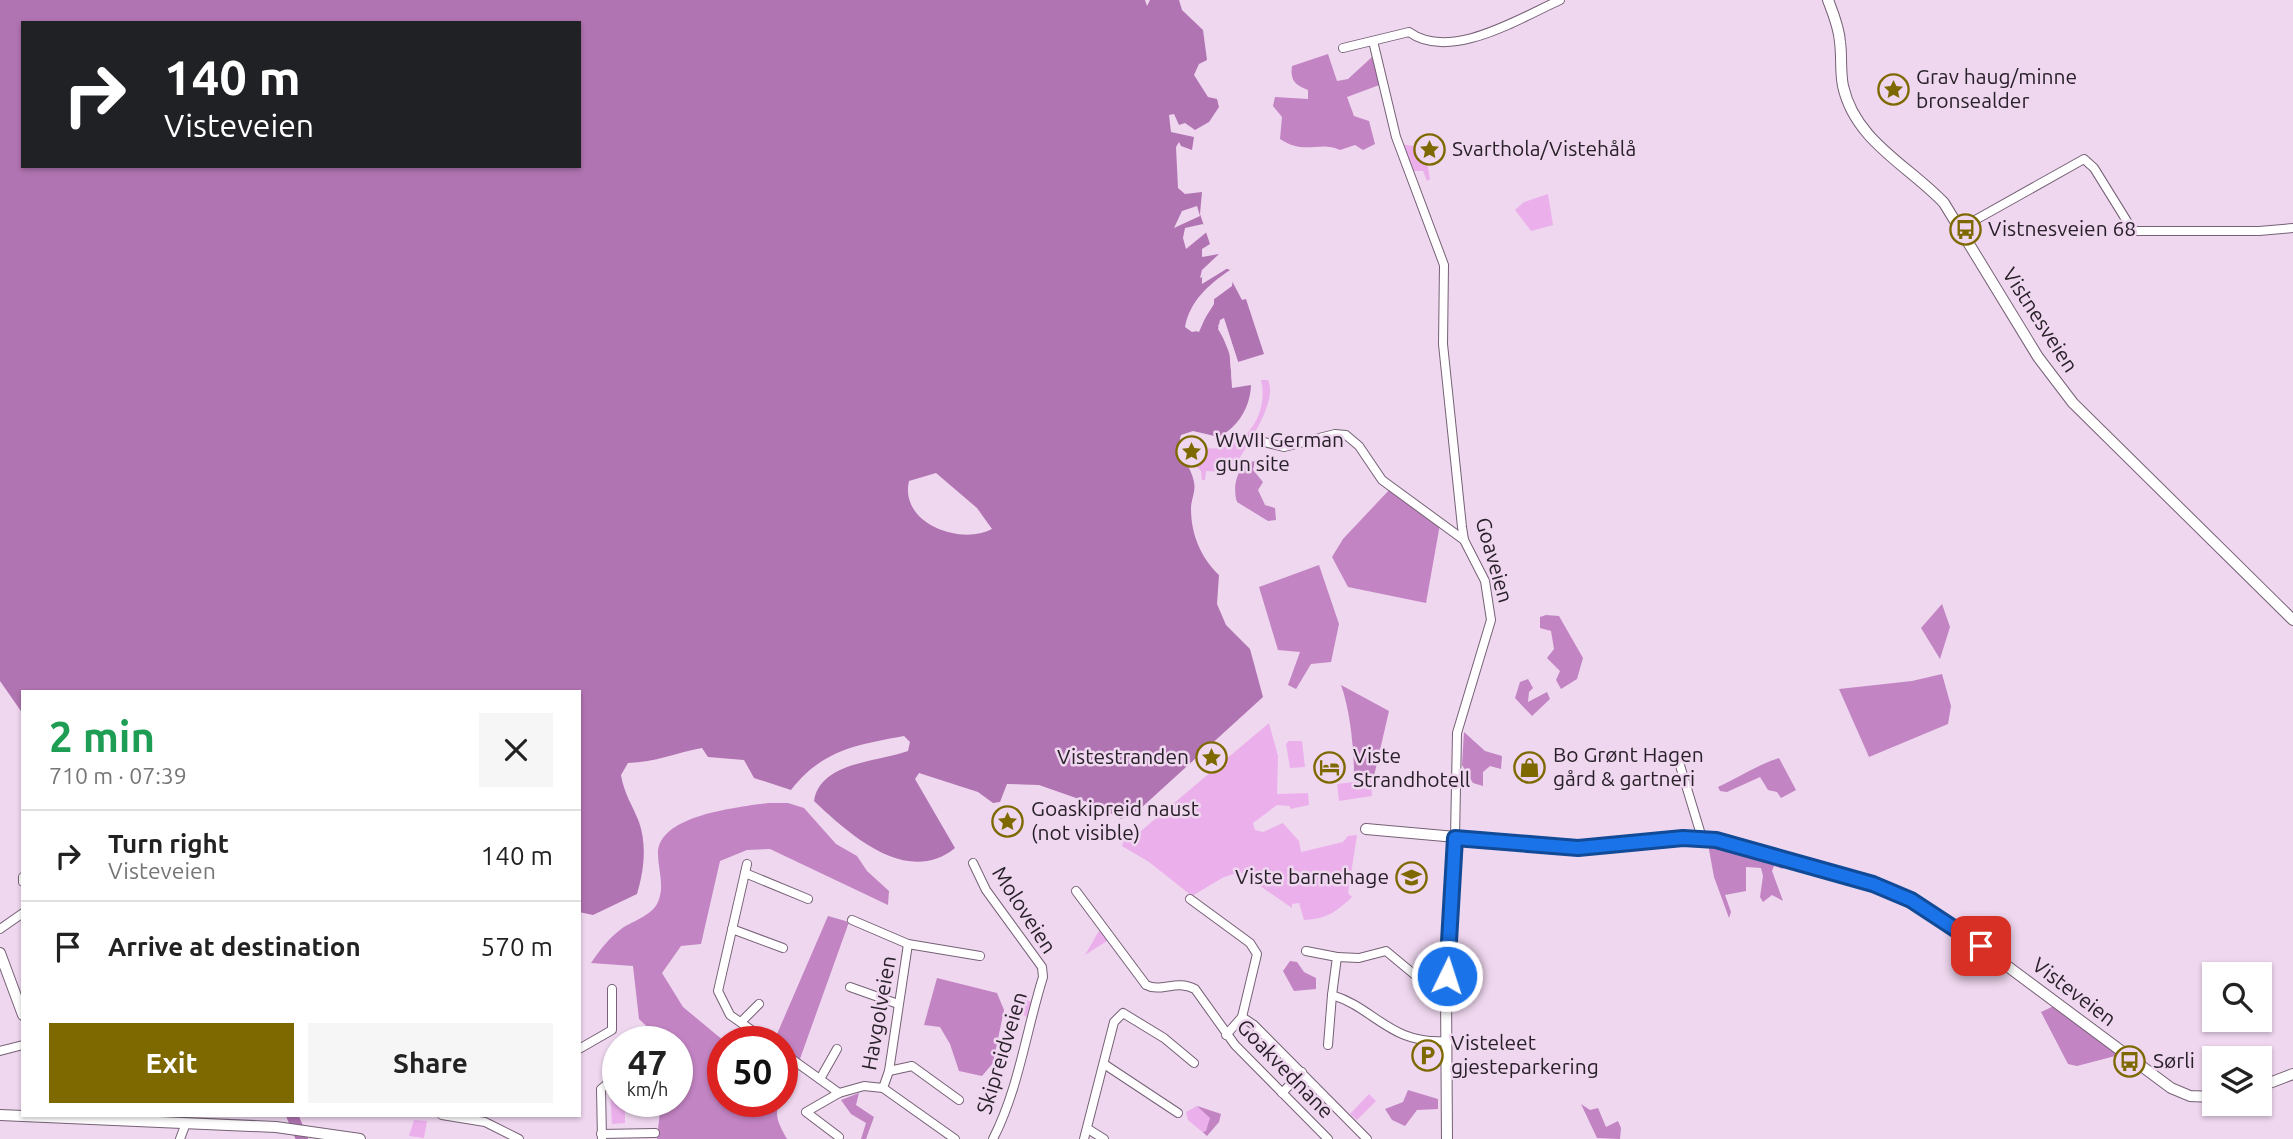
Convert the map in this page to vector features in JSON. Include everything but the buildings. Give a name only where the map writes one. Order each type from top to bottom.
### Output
[{"type":"main road","name":"Vistnesveien","points":[[1828,0],[1839,30],[1842,84],[1849,106],[1872,141],[1924,182],[1944,203],[2029,344],[2073,404],[2293,620]]},
{"type":"main road","name":"Visteveien","points":[[1366,829],[1381,834],[1578,848],[1702,838],[1847,874],[1911,900],[1952,925],[2172,1088],[2190,1096],[2202,1096]]},
{"type":"main road","name":"Goaveien","points":[[1447,1139],[1446,992],[1455,838]]},
{"type":"main road","points":[[0,953],[21,1010]]},
{"type":"main road","points":[[2272,1082],[2293,1074]]},
{"type":"main road","points":[[0,1115],[21,1116]]},
{"type":"main road","points":[[57,1117],[299,1128],[360,1139]]},
{"type":"street","points":[[1343,48],[1409,32],[1419,39],[1434,42],[1470,40],[1560,0]]},
{"type":"street","name":"Goaveien","points":[[1373,41],[1396,137],[1444,265],[1443,344],[1464,540],[1485,581],[1491,620],[1457,733],[1455,838]]},
{"type":"street","points":[[1961,228],[2084,159],[2094,168],[2133,231],[2259,231],[2293,228]]},
{"type":"street","points":[[1252,439],[1284,447],[1335,434],[1346,435],[1359,446],[1382,480],[1464,540]]},
{"type":"street","points":[[1679,762],[1702,838]]},
{"type":"street","name":"Moloveien","points":[[973,863],[986,890],[1042,967],[1043,977]]},
{"type":"street","points":[[746,1026],[722,1005],[718,990],[746,869],[808,899]]},
{"type":"street","name":"Goakvednane","points":[[1076,891],[1146,985],[1150,988],[1186,984],[1195,989],[1226,1035],[1328,1139]]},
{"type":"street","points":[[1190,899],[1254,947],[1256,959],[1242,1017],[1226,1035]]},
{"type":"street","points":[[0,929],[21,914]]},
{"type":"street","points":[[852,920],[908,944],[980,956]]},
{"type":"street","points":[[732,929],[783,948]]},
{"type":"street","name":"Havgolveien","points":[[883,1088],[889,1072],[908,944]]},
{"type":"street","points":[[1306,951],[1359,958],[1386,951],[1438,995]]},
{"type":"street","points":[[1328,1045],[1336,957]]},
{"type":"street","name":"Skipreidveien","points":[[993,1139],[1017,1078],[1043,977]]},
{"type":"street","points":[[850,987],[898,1004]]},
{"type":"street","points":[[581,1048],[612,1030],[612,989]]},
{"type":"street","points":[[1332,995],[1344,998],[1386,1027],[1421,1040],[1447,1041]]},
{"type":"street","points":[[741,1022],[760,1004]]},
{"type":"street","points":[[1084,1139],[1114,1021],[1123,1013],[1164,1038],[1195,1063]]},
{"type":"street","points":[[1242,1017],[1254,1025],[1367,1139]]},
{"type":"street","points":[[0,1051],[21,1046]]},
{"type":"street","points":[[820,1079],[837,1049]]},
{"type":"street","points":[[798,1063],[839,1093]]},
{"type":"street","points":[[1104,1064],[1178,1113]]},
{"type":"street","points":[[889,1072],[912,1066],[959,1100]]},
{"type":"street","points":[[1282,1093],[1302,1072]]},
{"type":"street","points":[[839,1137],[806,1112],[839,1093],[864,1086],[883,1088],[955,1139]]},
{"type":"street","points":[[602,1088],[601,1137],[655,1133]]},
{"type":"street","points":[[481,1118],[519,1139]]},
{"type":"street","points":[[180,1139],[186,1123]]},
{"type":"street","points":[[1088,1129],[1104,1139]]},
{"type":"shaded area","points":[[0,0],[1145,0],[1147,6],[1150,0],[1179,0],[1182,10],[1203,30],[1207,60],[1199,64],[1194,75],[1208,97],[1217,99],[1219,107],[1209,122],[1195,130],[1185,123],[1179,125],[1174,114],[1169,115],[1171,132],[1194,137],[1192,150],[1181,146],[1179,142],[1176,147],[1178,188],[1185,194],[1202,192],[1200,214],[1210,244],[1202,249],[1202,257],[1219,254],[1202,270],[1200,278],[1223,267],[1230,270],[1201,294],[1191,309],[1185,327],[1192,332],[1197,331],[1214,304],[1214,293],[1232,281],[1242,300],[1246,299],[1264,354],[1238,362],[1224,318],[1220,320],[1218,329],[1229,348],[1232,382],[1251,383],[1249,400],[1238,421],[1219,437],[1193,431],[1181,435],[1180,447],[1194,482],[1191,518],[1195,536],[1202,553],[1219,575],[1217,604],[1226,625],[1250,649],[1263,697],[1140,809],[1121,819],[1096,805],[1039,785],[1007,784],[1000,802],[993,803],[978,792],[919,773],[915,779],[955,848],[937,859],[918,862],[880,852],[861,841],[814,801],[818,788],[838,771],[908,751],[910,742],[904,736],[841,751],[815,766],[791,790],[754,778],[744,760],[708,757],[702,748],[628,763],[621,775],[622,782],[639,822],[643,840],[643,867],[637,894],[593,915],[581,912],[581,690],[21,690],[21,711],[0,681]],"holes":[[[936,473],[977,508],[992,529],[979,534],[964,535],[935,527],[913,509],[908,496],[909,481]]]},
{"type":"shaded area","points":[[1328,54],[1337,81],[1348,79],[1372,57],[1382,84],[1347,97],[1354,116],[1369,121],[1375,144],[1363,150],[1355,145],[1340,150],[1325,146],[1297,146],[1280,139],[1282,117],[1273,106],[1275,97],[1308,99],[1308,90],[1297,84],[1293,78],[1292,66]]},
{"type":"shaded area","points":[[1401,144],[1425,148],[1430,179],[1427,181],[1423,171],[1413,171]]},
{"type":"shaded area","points":[[1548,194],[1553,225],[1531,231],[1515,210],[1524,202]]},
{"type":"shaded area","points":[[1261,380],[1268,380],[1269,401],[1232,472],[1206,471],[1205,480],[1202,480],[1201,471],[1196,466],[1202,447],[1229,446],[1250,431],[1257,420],[1263,394]]},
{"type":"shaded area","points":[[1255,461],[1253,470],[1263,482],[1258,490],[1265,505],[1275,508],[1276,520],[1268,521],[1237,502],[1237,477],[1244,466]]},
{"type":"shaded area","points":[[1391,488],[1440,524],[1426,603],[1348,587],[1332,557],[1343,539]]},
{"type":"shaded area","points":[[1319,565],[1339,624],[1331,662],[1311,664],[1296,689],[1288,685],[1300,652],[1278,650],[1259,587]]},
{"type":"shaded area","points":[[1942,604],[1950,627],[1940,659],[1921,628]]},
{"type":"shaded area","points":[[1559,616],[1583,658],[1577,679],[1561,689],[1556,680],[1560,671],[1547,658],[1554,649],[1551,631],[1540,628],[1540,617]]},
{"type":"shaded area","points":[[1942,674],[1951,706],[1948,724],[1869,757],[1839,689],[1912,681]]},
{"type":"shaded area","points":[[1528,679],[1533,688],[1529,692],[1528,702],[1547,692],[1550,699],[1532,716],[1515,698],[1520,682]]},
{"type":"shaded area","points":[[1341,685],[1389,711],[1374,776],[1354,775],[1351,729]]},
{"type":"shaded area","points":[[1269,723],[1278,756],[1277,794],[1308,793],[1309,805],[1290,809],[1290,806],[1277,805],[1253,823],[1255,830],[1263,832],[1283,823],[1299,841],[1301,852],[1343,842],[1348,836],[1357,835],[1348,893],[1352,897],[1336,911],[1319,918],[1304,920],[1299,903],[1292,904],[1292,908],[1240,872],[1224,877],[1192,896],[1149,862],[1122,846],[1126,834],[1135,836]]},
{"type":"shaded area","points":[[1464,732],[1485,751],[1502,756],[1501,769],[1490,766],[1483,772],[1483,786],[1473,783],[1462,765]]},
{"type":"shaded area","points":[[1289,741],[1302,741],[1305,767],[1290,768],[1286,744]]},
{"type":"shaded area","points":[[1779,758],[1796,790],[1781,798],[1777,792],[1768,790],[1760,777],[1727,792],[1720,791],[1718,787]]},
{"type":"shaded area","points":[[1371,780],[1372,796],[1339,801],[1337,784]]},
{"type":"shaded area","points":[[788,803],[804,808],[836,844],[857,856],[867,871],[889,891],[888,905],[770,849],[747,850],[720,861],[701,944],[681,946],[662,973],[683,1007],[707,1027],[707,1117],[778,1117],[787,1139],[657,1139],[659,1117],[693,1117],[693,1026],[646,1026],[639,1019],[633,966],[591,963],[615,934],[655,907],[661,884],[658,854],[661,841],[671,830],[702,815],[739,807]]},
{"type":"shaded area","points":[[1708,844],[1760,857],[1762,862],[1774,860],[1785,863],[1783,869],[1774,866],[1772,871],[1783,901],[1772,895],[1763,902],[1760,897],[1763,876],[1761,868],[1746,867],[1746,891],[1725,895],[1731,912],[1729,918],[1714,877]]},
{"type":"shaded area","points":[[828,916],[849,922],[798,1064],[798,1026],[780,1026]]},
{"type":"shaded area","points":[[1100,929],[1110,939],[1085,955]]},
{"type":"shaded area","points":[[1290,961],[1297,962],[1304,972],[1316,978],[1316,989],[1294,991],[1283,971]]},
{"type":"shaded area","points":[[937,978],[997,993],[1004,1010],[993,1063],[982,1076],[959,1071],[950,1044],[940,1027],[924,1025]]},
{"type":"shaded area","points":[[1017,998],[1034,1002],[1029,1019],[1020,1012],[1013,1017],[1010,1014]]},
{"type":"shaded area","points":[[2054,1006],[2119,1055],[2077,1066],[2068,1064],[2041,1012]]},
{"type":"shaded area","points":[[1408,1090],[1438,1099],[1438,1109],[1417,1110],[1405,1126],[1392,1120],[1385,1109],[1403,1102]]},
{"type":"shaded area","points":[[859,1093],[856,1105],[874,1117],[866,1139],[861,1139],[866,1123],[851,1114],[841,1100]]},
{"type":"shaded area","points":[[1369,1094],[1376,1101],[1357,1120],[1350,1114]]},
{"type":"shaded area","points":[[1581,1104],[1590,1110],[1598,1108],[1606,1127],[1618,1121],[1621,1128],[1620,1139],[1597,1138]]},
{"type":"shaded area","points":[[1197,1106],[1221,1114],[1207,1136],[1188,1120],[1186,1112]]},
{"type":"shaded area","points":[[1197,1106],[1221,1114],[1219,1122],[1207,1136],[1203,1132],[1206,1131],[1210,1118]]},
{"type":"shaded area","points":[[612,1117],[625,1117],[625,1123],[612,1124]]},
{"type":"shaded area","points":[[414,1120],[427,1121],[424,1138],[409,1136]]},
{"type":"pier","points":[[1197,206],[1200,216],[1174,228],[1182,211]]},
{"type":"pier","points":[[1203,224],[1208,231],[1186,249],[1183,238],[1185,228]]},
{"type":"pier","points":[[1226,264],[1228,268],[1202,284],[1202,277]]},
{"type":"pier","points":[[1230,278],[1233,279],[1232,286],[1213,300],[1199,332],[1189,329],[1195,328],[1211,303],[1212,291]]},
{"type":"pier","points":[[1225,322],[1239,365],[1233,356],[1235,380],[1250,378],[1254,382],[1251,385],[1232,388],[1230,355],[1218,325]]},
{"type":"waterway","points":[[293,1117],[302,1139]]},
{"type":"place","name":"Grav haug/minne bronsealder","points":[[1893,89]]},
{"type":"place","name":"Svarthola/Vistehålå","points":[[1429,149]]},
{"type":"place","name":"Vistnesveien 68","points":[[1965,229]]},
{"type":"place","name":"WWII German gun site","points":[[1192,452]]},
{"type":"place","name":"Vistestranden","points":[[1212,757]]},
{"type":"place","name":"Bo Grønt Hagen gård & gartneri","points":[[1530,767]]},
{"type":"place","name":"Viste Strandhotell","points":[[1330,768]]},
{"type":"place","name":"Goaskipreid naust (not visible)","points":[[1008,821]]},
{"type":"place","name":"Viste barnehage","points":[[1412,877]]},
{"type":"place","name":"Visteleet gjesteparkering","points":[[1428,1055]]},
{"type":"place","name":"Sørli","points":[[2130,1061]]},
{"type":"route","points":[[1447,976],[1455,838],[1578,848],[1683,838],[1716,840],[1847,874],[1873,884],[1911,900],[1981,946]]}]
